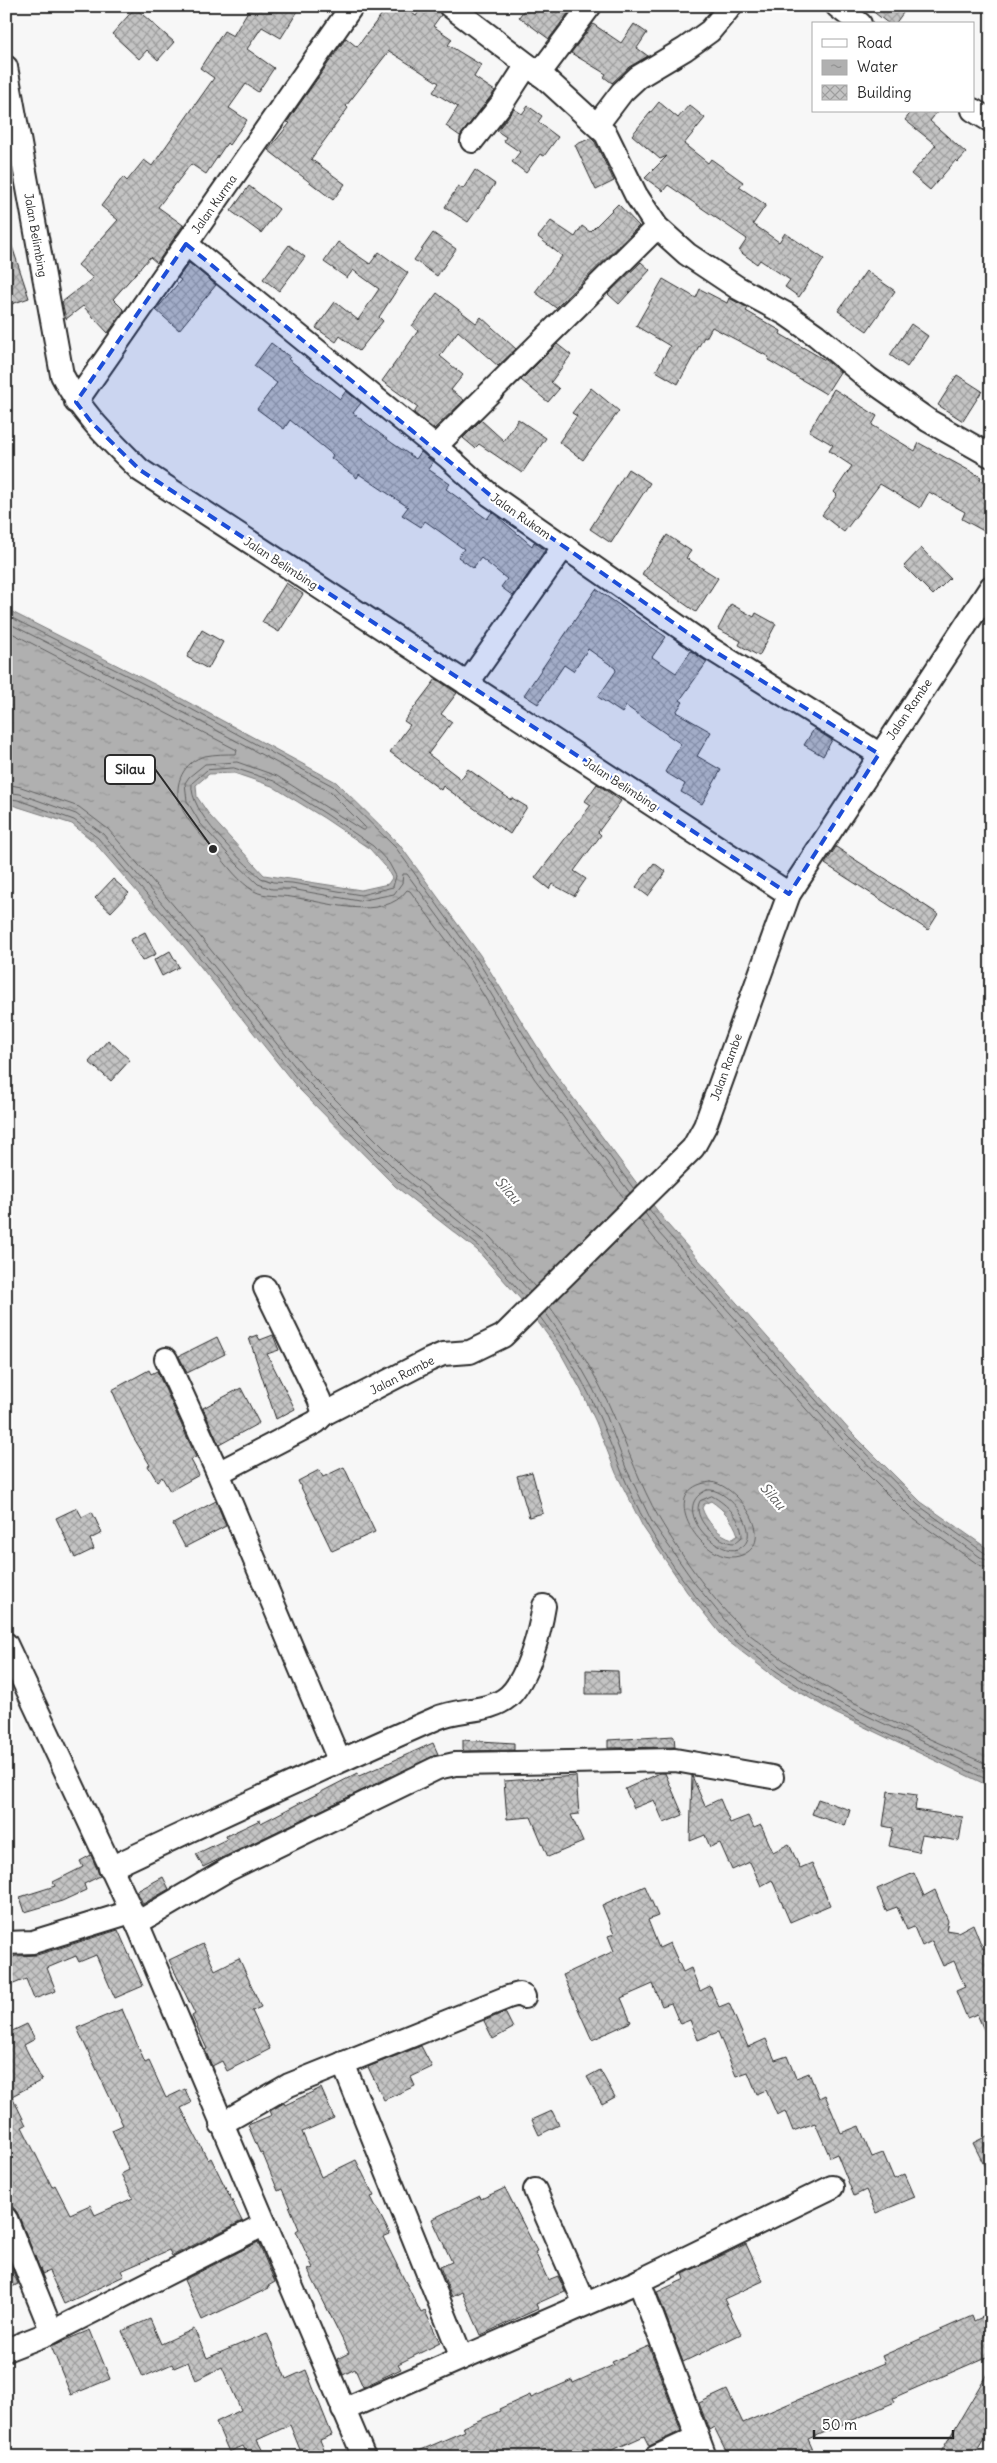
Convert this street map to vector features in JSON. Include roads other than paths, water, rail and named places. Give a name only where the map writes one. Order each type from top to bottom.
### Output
[{"type":"street","name":"Jalan Kurma","points":[[76,402],[352,6]]},
{"type":"street","points":[[450,6],[533,69],[606,134],[636,195],[657,227],[687,254],[816,335],[869,379],[922,416],[991,456]]},
{"type":"street","points":[[472,141],[503,102],[590,6]]},
{"type":"street","points":[[597,125],[622,92],[638,77],[685,49],[710,31],[731,6]]},
{"type":"street","points":[[837,6],[857,22]]},
{"type":"street","name":"Jalan Belimbing","points":[[6,67],[62,375],[76,402],[92,423],[140,470],[789,894]]},
{"type":"street","points":[[974,111],[991,121]]},
{"type":"street","points":[[435,446],[657,227]]},
{"type":"street","name":"Jalan Rukam","points":[[186,244],[435,446],[490,495],[711,649],[880,754]]},
{"type":"street","points":[[467,684],[564,546]]},
{"type":"street","name":"Jalan Rambe","points":[[218,1473],[316,1422],[324,1414],[428,1360],[443,1354],[470,1352],[503,1336],[665,1178],[693,1148],[705,1126],[789,894],[991,587]]},
{"type":"street","points":[[264,1288],[319,1399],[324,1414]]},
{"type":"street","points":[[166,1359],[218,1473],[338,1760]]},
{"type":"street","points":[[110,1868],[338,1760],[446,1714],[496,1704],[509,1696],[520,1680],[538,1639],[544,1606]]},
{"type":"street","points":[[6,1644],[134,1918],[364,2457]]},
{"type":"street","points":[[6,1943],[33,1942],[134,1918],[229,1868],[437,1768],[456,1764],[675,1760],[772,1777]]},
{"type":"street","points":[[221,2124],[289,2085],[508,1997],[519,1994],[524,1997]]},
{"type":"street","points":[[343,2063],[462,2358]]},
{"type":"street","points":[[343,2410],[639,2280],[832,2187]]},
{"type":"street","points":[[535,2190],[585,2304]]},
{"type":"street","points":[[6,2219],[52,2332]]},
{"type":"street","points":[[6,2350],[52,2332],[264,2224]]},
{"type":"street","points":[[639,2280],[701,2447],[656,2457]]},
{"type":"water","points":[[6,609],[158,686],[336,782],[399,844],[480,955],[550,1067],[668,1225],[851,1432],[921,1502],[991,1551],[991,1787],[835,1713],[776,1678],[725,1639],[687,1592],[643,1527],[616,1473],[581,1390],[560,1352],[524,1303],[477,1250],[395,1186],[297,1087],[184,946],[94,842],[72,824],[6,803]],"holes":[[[234,773],[272,786],[370,849],[385,866],[392,878],[388,884],[361,890],[264,875],[210,816],[197,797],[196,785],[209,774]],[[711,1501],[724,1512],[734,1525],[738,1535],[733,1539],[718,1531],[707,1518],[702,1508],[704,1504]]]},
{"type":"place","name":"Silau","points":[[213,849]]}]
